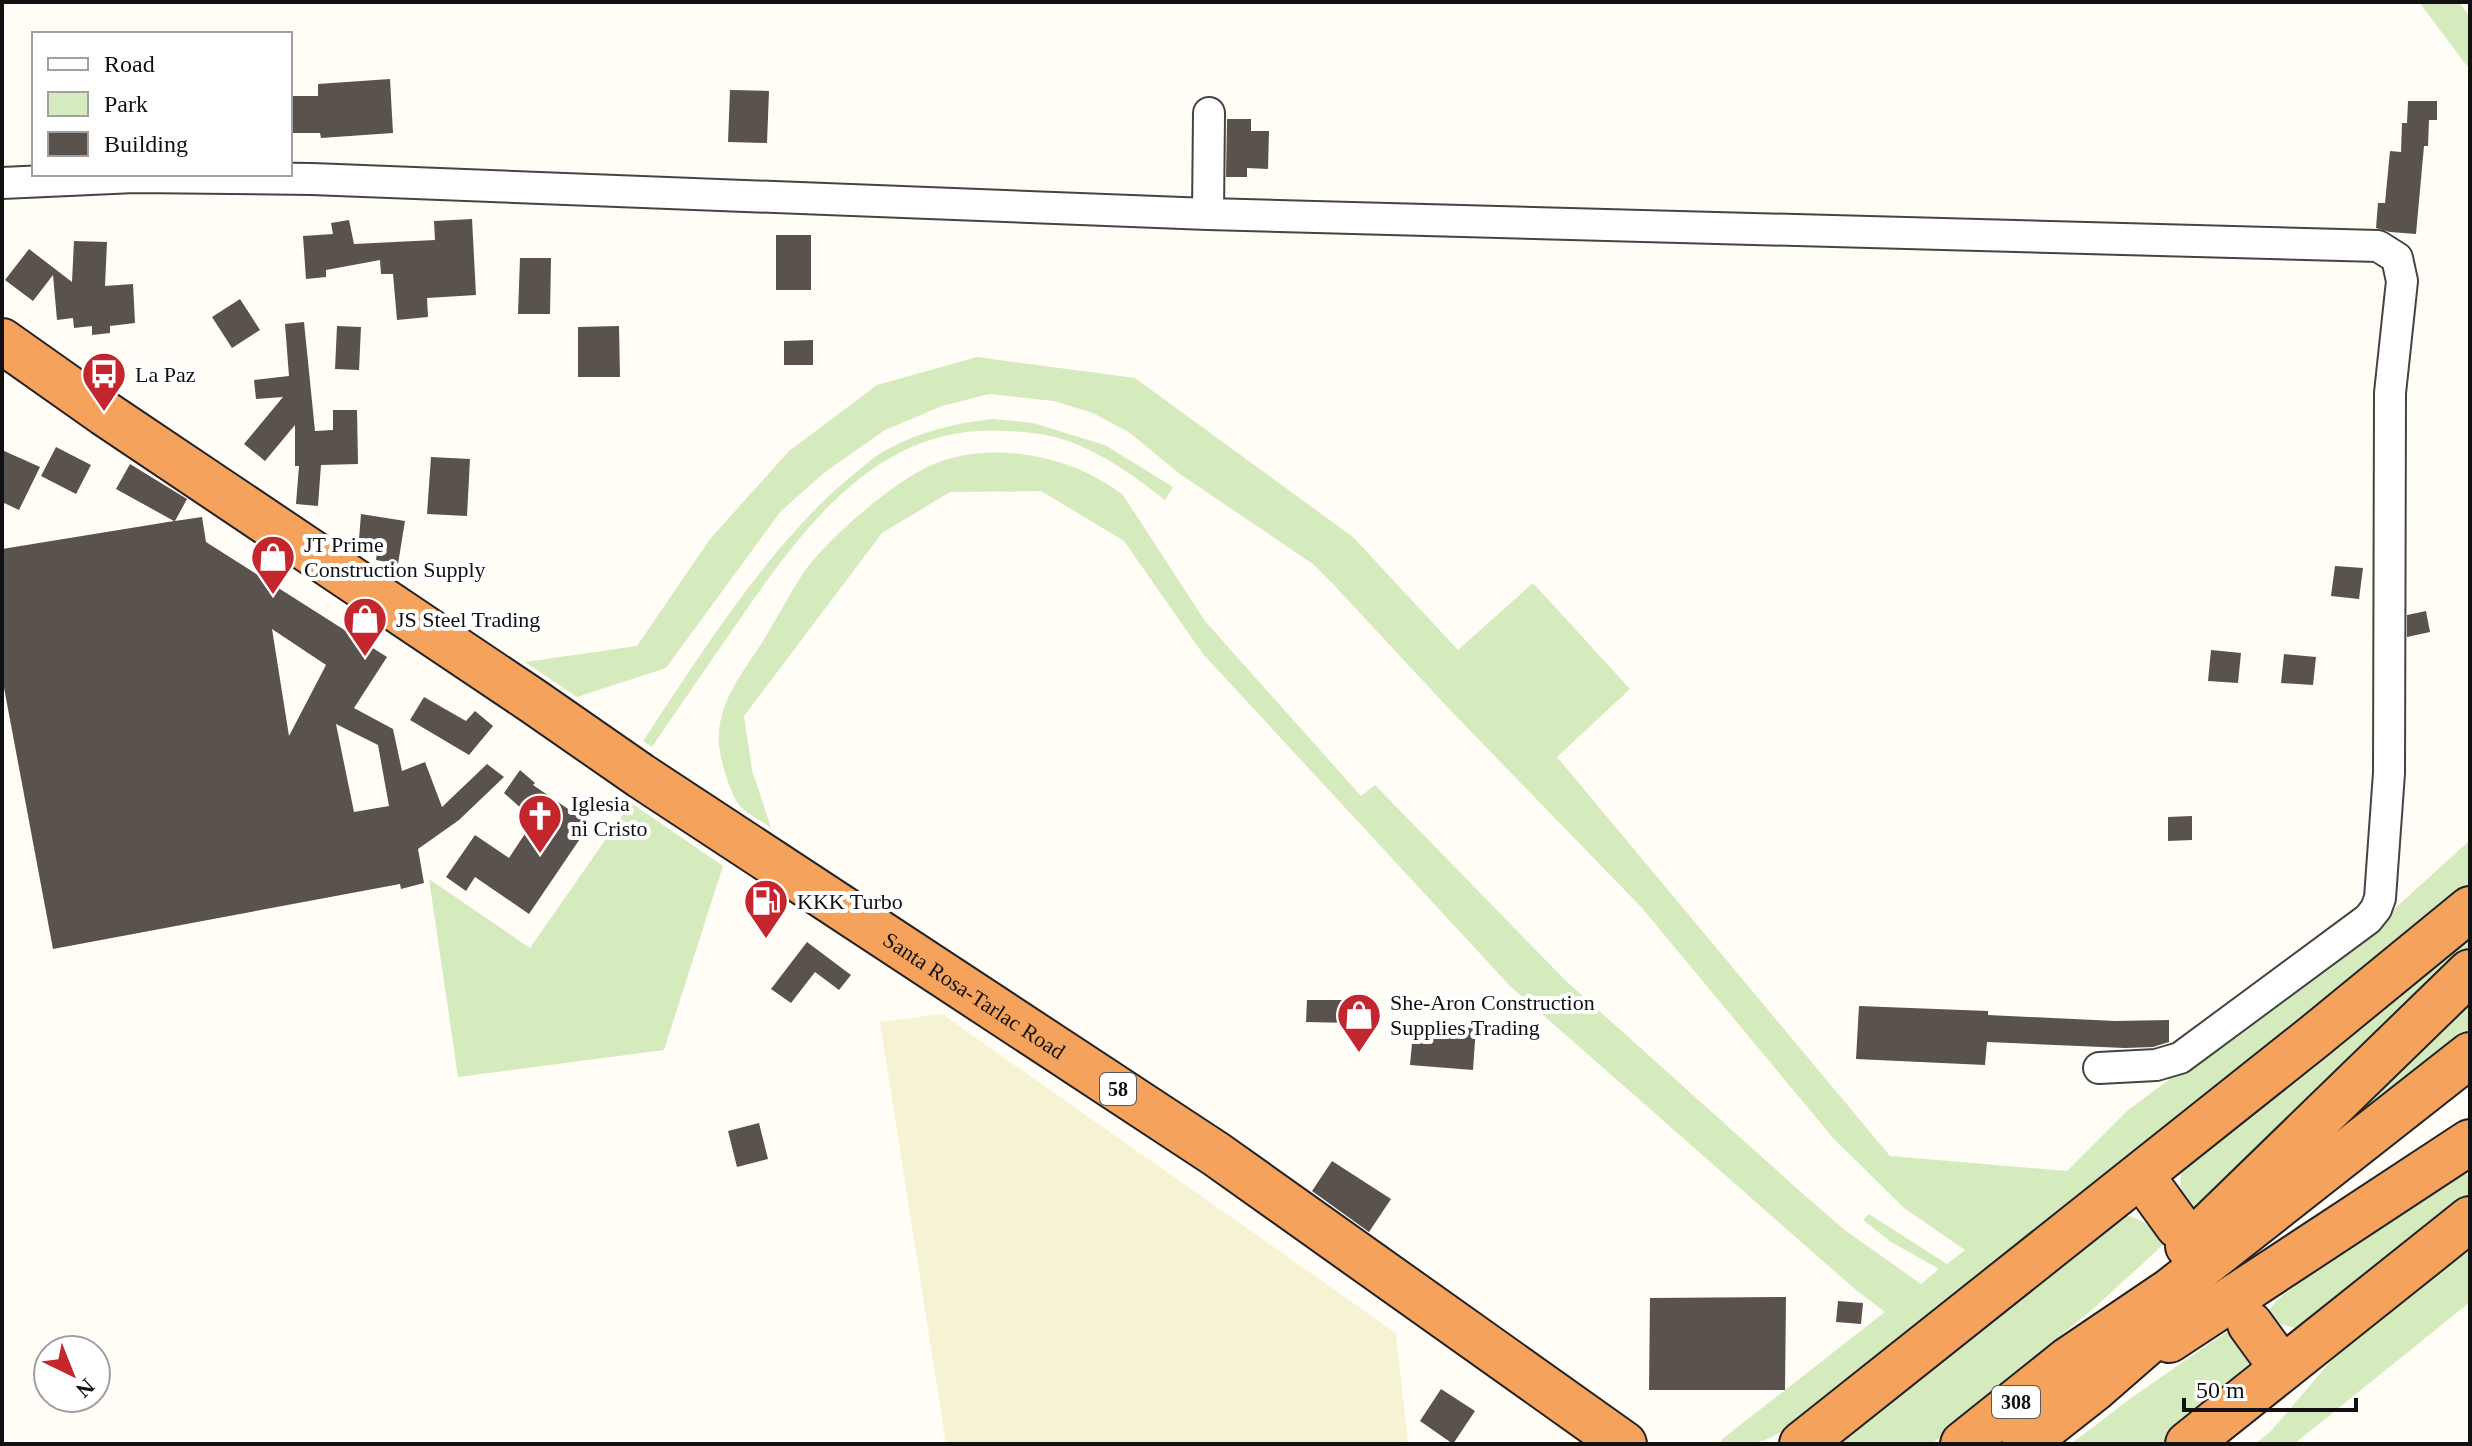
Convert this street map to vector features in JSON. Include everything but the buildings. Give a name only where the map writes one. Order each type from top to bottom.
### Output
[{"type":"highway","name":"Santa Rosa-Tarlac Road","points":[[2,341],[628,768],[1216,1154],[1624,1444]]},
{"type":"highway","points":[[1802,1444],[2470,909]]},
{"type":"highway","points":[[2081,1375],[2470,972]]},
{"type":"highway","points":[[2081,1375],[2170,1291],[2470,1055]]},
{"type":"highway","points":[[2081,1375],[2191,1305],[2470,1086]]},
{"type":"highway","points":[[2081,1375],[2470,1142]]},
{"type":"highway","points":[[2141,1175],[2178,1226]]},
{"type":"highway","points":[[2188,1444],[2470,1219]]},
{"type":"highway","points":[[2250,1324],[2282,1368]]},
{"type":"highway","points":[[2227,1444],[2276,1402],[2333,1327]]},
{"type":"highway","name":"308","points":[[1963,1444],[2081,1375]]},
{"type":"highway","name":"308","points":[[2024,1444],[2081,1375]]},
{"type":"street","points":[[1208,214],[1209,113]]},
{"type":"street","points":[[2,183],[135,177],[312,179],[920,205],[2378,246],[2397,258],[2402,281],[2390,393],[2389,773],[2380,898],[2368,919],[2180,1058],[2156,1065],[2099,1068]]},
{"type":"shaded area","points":[[942,1014],[1396,1333],[1408,1444],[946,1444],[880,1022]]},
{"type":"green space","points":[[2419,2],[2459,2],[2470,17],[2470,70]]},
{"type":"green space","points":[[977,357],[1135,378],[1353,537],[1458,650],[1533,583],[1630,689],[1557,757],[1890,1156],[2067,1171],[2127,1111],[2381,921],[2470,840],[2470,886],[1802,1417],[1766,1440],[1723,1444],[1721,1440],[1885,1312],[1856,1290],[1510,986],[1203,654],[1124,541],[1041,491],[950,492],[882,533],[744,716],[752,770],[771,828],[737,802],[719,745],[719,729],[727,700],[807,568],[851,522],[909,477],[945,460],[967,455],[1014,453],[1083,471],[1123,495],[1205,621],[1361,796],[1375,785],[1566,981],[1803,1194],[1846,1231],[1921,1284],[1939,1269],[1891,1242],[1863,1220],[1869,1214],[1947,1264],[1965,1250],[1904,1208],[1834,1139],[1642,908],[1313,564],[1180,474],[1130,433],[1093,413],[1054,401],[989,394],[942,406],[885,430],[825,472],[780,512],[666,668],[577,697],[525,662],[637,646],[710,539],[789,451],[877,385]]},
{"type":"green space","points":[[993,419],[1033,423],[1105,445],[1173,487],[1165,500],[1102,457],[1070,442],[1025,432],[960,433],[917,445],[879,465],[844,491],[813,523],[757,595],[652,747],[643,741],[764,568],[820,505],[849,478],[883,452],[913,437]]},
{"type":"green space","points":[[631,803],[723,866],[664,1050],[458,1077],[429,879],[530,948]]},
{"type":"green space","points":[[2470,930],[2470,952],[2191,1215],[2180,1196],[2181,1165]]},
{"type":"green space","points":[[2470,994],[2470,1034],[2271,1191]]},
{"type":"green space","points":[[2470,1167],[2470,1203],[2308,1332],[2281,1324],[2266,1314],[2277,1300],[2317,1269]]},
{"type":"green space","points":[[2121,1214],[2146,1224],[2165,1243],[2093,1309],[1932,1444],[1822,1444]]},
{"type":"green space","points":[[2470,1244],[2470,1302],[2294,1444],[2255,1444],[2271,1431],[2342,1348]]},
{"type":"green space","points":[[2235,1326],[2249,1352],[2252,1365],[2172,1444],[2071,1444],[2131,1398]]},
{"type":"place","name":"La Paz","points":[[104,413]]},
{"type":"place","name":"JT Prime Construction Supply","points":[[273,596]]},
{"type":"place","name":"JS Steel Trading","points":[[365,658]]},
{"type":"place","name":"Iglesia ni Cristo","points":[[540,855]]},
{"type":"place","name":"KKK Turbo","points":[[766,940]]},
{"type":"place","name":"She-Aron Construction Supplies Trading","points":[[1359,1054]]}]
